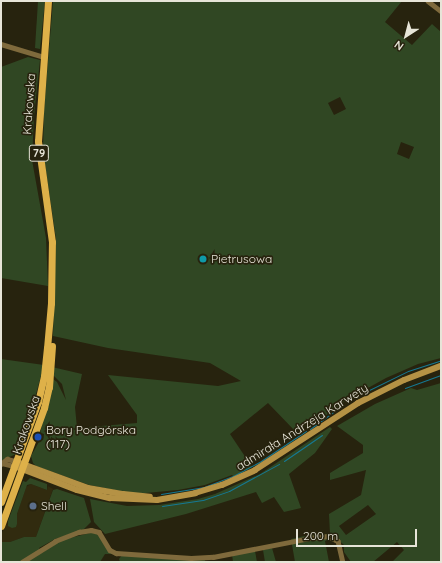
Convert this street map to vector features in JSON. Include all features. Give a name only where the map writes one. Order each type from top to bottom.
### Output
[{"type":"main road","name":"Krakowska","points":[[1,526],[43,413],[49,391],[52,347],[52,236],[38,141],[48,1]]},
{"type":"main road","name":"Krakowska","points":[[1,502],[41,391],[46,364],[51,303]]},
{"type":"main road","name":"admirała Andrzeja Karwety","points":[[23,467],[31,473],[77,490],[105,497],[144,501],[171,498],[210,489],[255,470],[358,403],[404,380],[441,366]]},
{"type":"main road","name":"admirała Andrzeja Karwety","points":[[15,464],[88,488],[130,495],[171,498]]},
{"type":"main road","points":[[18,481],[24,475],[31,473]]},
{"type":"street","points":[[428,1],[441,11]]},
{"type":"street","points":[[1,44],[44,57]]},
{"type":"street","points":[[2,463],[15,464]]},
{"type":"street","points":[[22,562],[55,541],[79,532],[96,530],[110,550],[116,553],[198,558],[328,536],[338,541],[343,562]]},
{"type":"shaded area","name":"Shell","points":[[31,484],[47,490],[48,486],[53,489],[36,537],[24,537],[10,542],[1,542],[1,535],[8,521],[7,524],[16,527],[17,514],[26,487]]},
{"type":"green space","points":[[38,1],[45,1],[40,49],[35,48]]},
{"type":"green space","points":[[53,1],[402,1],[385,22],[412,45],[432,24],[441,32],[441,358],[418,364],[386,378],[348,399],[309,428],[305,426],[295,431],[268,403],[230,434],[252,467],[234,477],[232,475],[205,485],[178,490],[135,494],[89,485],[36,466],[33,463],[31,456],[40,440],[43,440],[44,434],[40,433],[53,379],[57,382],[66,400],[62,384],[53,375],[52,367],[82,374],[75,407],[77,428],[137,423],[137,415],[108,375],[218,386],[241,381],[210,363],[108,348],[53,336],[56,239],[43,151],[44,110]],"holes":[[[340,97],[346,109],[334,115],[328,103]],[[401,142],[414,147],[409,159],[397,154]]]},
{"type":"green space","points":[[28,57],[40,60],[34,116],[32,160],[46,238],[48,286],[1,278],[1,67]]},
{"type":"green space","points":[[1,359],[44,365],[31,412],[16,454],[1,461]]},
{"type":"green space","points":[[441,383],[441,562],[392,562],[404,550],[397,542],[373,562],[351,562],[344,552],[344,545],[335,537],[325,541],[329,562],[295,562],[291,539],[309,535],[330,534],[329,514],[361,495],[366,470],[330,480],[330,473],[363,453],[363,445],[337,426],[375,404],[411,388],[417,390]],"holes":[[[368,505],[376,514],[346,535],[339,526]]]},
{"type":"green space","points":[[330,427],[332,429],[315,453],[289,474],[301,508],[284,512],[274,497],[262,503],[256,492],[186,514],[105,534],[94,522],[90,499],[127,506],[159,505],[198,499],[215,494],[260,474]]},
{"type":"green space","points":[[30,478],[47,484],[47,490],[31,484],[27,485],[17,514],[16,527],[12,528],[8,526],[8,521],[23,481],[26,482]]},
{"type":"green space","points":[[57,489],[84,498],[91,522],[83,530],[55,539],[39,548],[42,553],[62,540],[94,532],[98,533],[113,554],[105,554],[100,562],[1,562],[1,542],[10,542],[24,537],[36,537],[53,490]]},
{"type":"green space","points":[[272,548],[276,562],[265,562],[263,550]]},
{"type":"green space","points":[[255,551],[257,562],[233,562],[232,554]]},
{"type":"green space","points":[[122,555],[205,559],[205,562],[120,562],[119,559]]},
{"type":"waterway","points":[[361,394],[408,371],[441,360]]},
{"type":"waterway","points":[[405,388],[441,375]]},
{"type":"waterway","points":[[310,429],[336,410]]},
{"type":"waterway","points":[[161,494],[204,487],[233,476],[261,461],[306,431]]},
{"type":"waterway","points":[[284,461],[322,435]]},
{"type":"waterway","points":[[162,506],[203,500],[229,491],[279,464]]},
{"type":"place","name":"Pietrusowa","points":[[203,259]]},
{"type":"place","name":"Bory Podgórska (117)","points":[[38,437]]},
{"type":"place","name":"Shell","points":[[33,506]]}]
